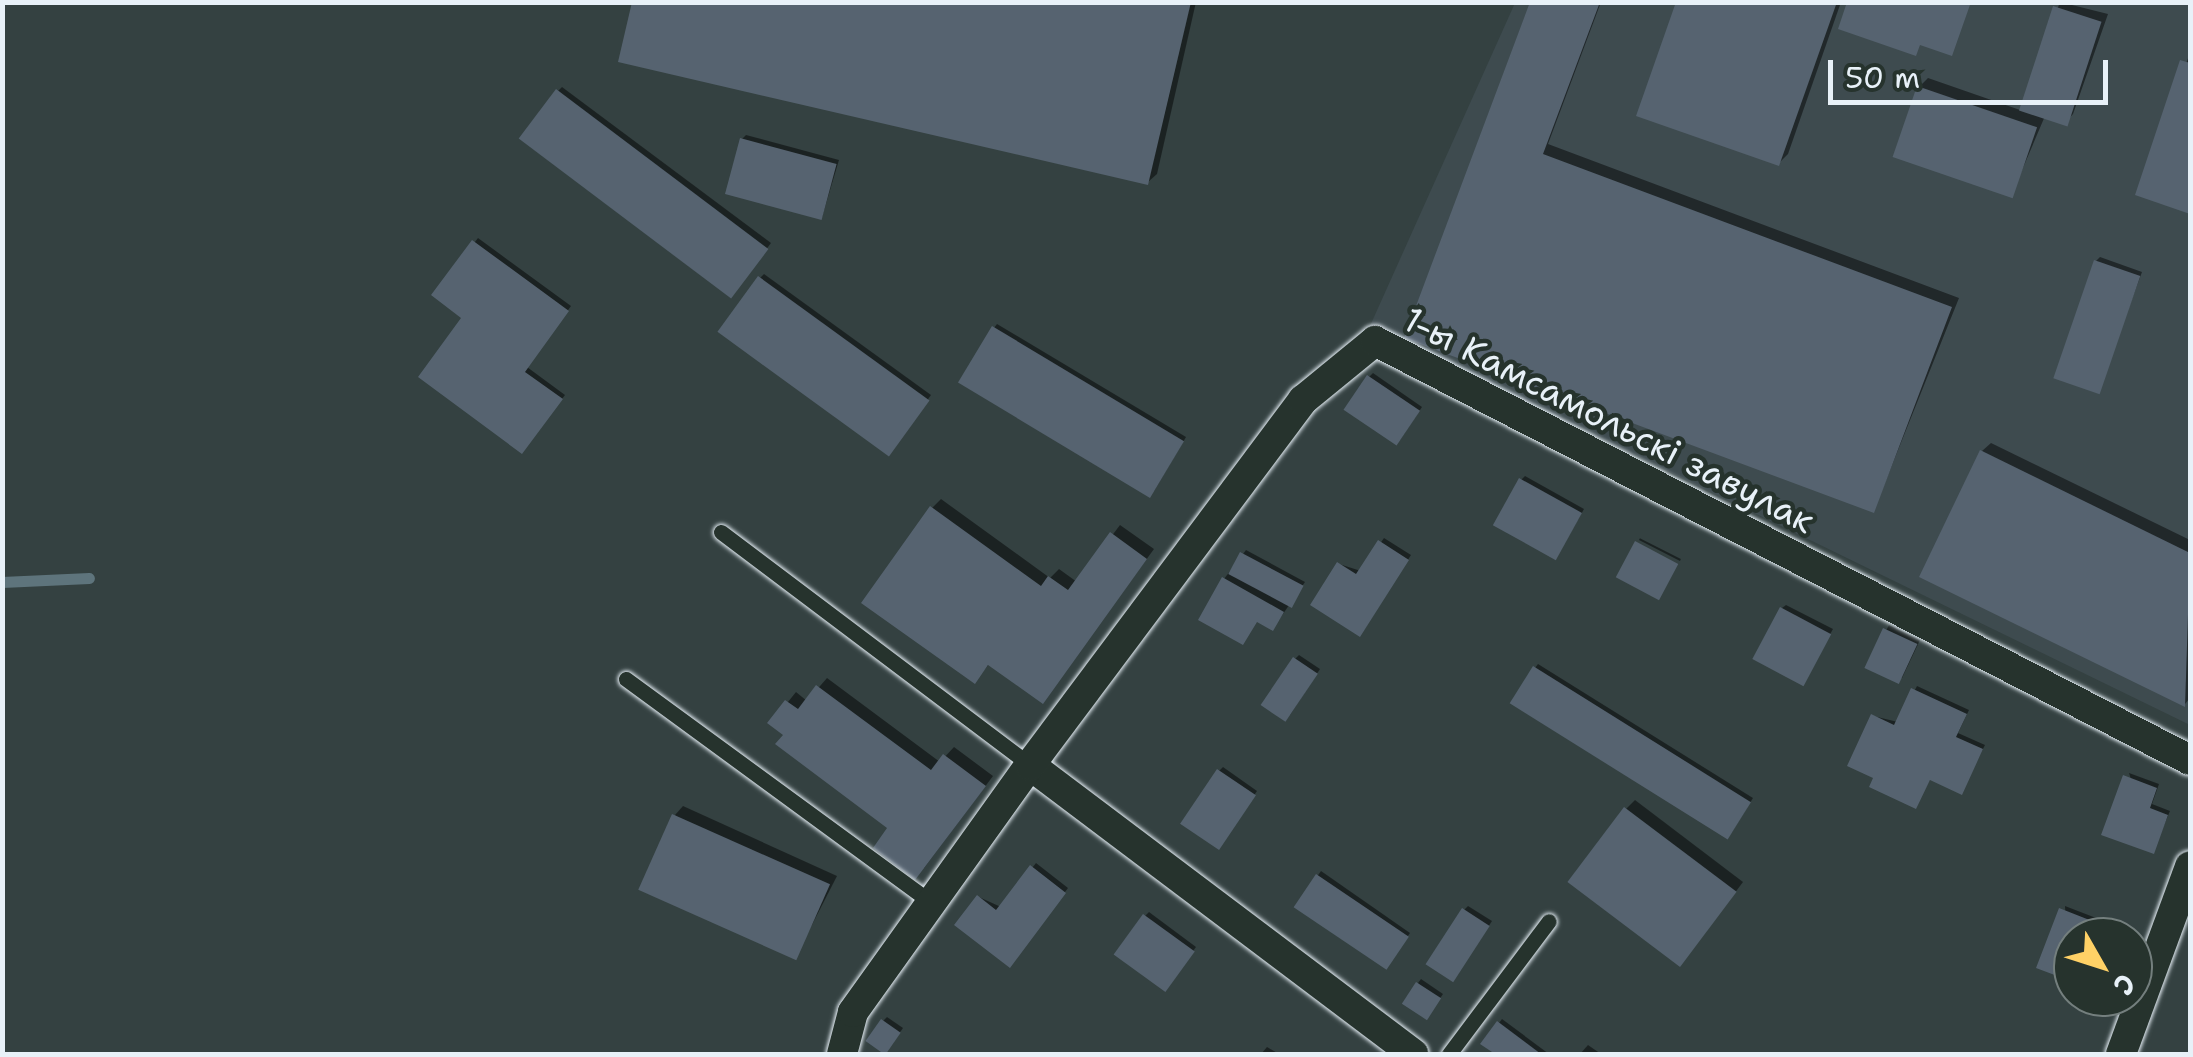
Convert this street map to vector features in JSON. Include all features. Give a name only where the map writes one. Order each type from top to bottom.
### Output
[{"type":"street","name":"1-ы Камсамольскі завулак","points":[[1030,764],[1303,400],[1375,341],[2190,760]]},
{"type":"street","points":[[842,1054],[853,1012],[1030,764],[1413,1054]]},
{"type":"street","points":[[2121,1054],[2190,866]]},
{"type":"lane","points":[[721,532],[1030,764]]},
{"type":"lane","points":[[626,679],[932,902]]},
{"type":"lane","points":[[1449,1054],[1549,921]]},
{"type":"shaded area","points":[[1515,3],[2190,3],[2190,725],[1370,326]]},
{"type":"building","points":[[632,2],[1191,2],[1148,185],[618,62]]},
{"type":"building","points":[[1530,2],[1600,2],[1543,154],[1952,307],[1874,513],[1404,338]]},
{"type":"building","points":[[1676,2],[1837,2],[1779,166],[1636,116]]},
{"type":"building","points":[[1847,2],[1971,2],[1952,56],[1920,45],[1916,56],[1838,29]]},
{"type":"building","points":[[2053,6],[2102,22],[2068,126],[2019,111]]},
{"type":"building","points":[[2180,60],[2190,63],[2190,214],[2135,195]]},
{"type":"building","points":[[1917,86],[2037,127],[2013,198],[1893,157]]},
{"type":"building","points":[[556,89],[768,249],[731,299],[519,139]]},
{"type":"building","points":[[740,138],[837,164],[822,220],[725,194]]},
{"type":"building","points":[[472,240],[569,311],[525,372],[563,399],[522,454],[418,377],[461,318],[431,295]]},
{"type":"building","points":[[2094,260],[2140,276],[2100,394],[2053,378]]},
{"type":"building","points":[[758,276],[930,401],[889,456],[717,332]]},
{"type":"building","points":[[992,326],[1184,441],[1150,498],[958,383]]},
{"type":"building","points":[[1367,375],[1420,411],[1397,446],[1344,410]]},
{"type":"building","points":[[1980,450],[2190,553],[2185,707],[1919,577]]},
{"type":"building","points":[[1519,478],[1582,513],[1556,560],[1493,525]]},
{"type":"building","points":[[930,506],[1041,586],[1048,576],[1068,590],[1110,532],[1147,559],[1043,704],[988,665],[975,684],[861,603]]},
{"type":"building","points":[[1378,540],[1409,560],[1360,637],[1310,605],[1337,562],[1356,574]]},
{"type":"building","points":[[1635,541],[1678,564],[1659,600],[1616,577]]},
{"type":"building","points":[[1240,552],[1304,586],[1292,608],[1228,574]]},
{"type":"building","points":[[1222,577],[1284,612],[1273,631],[1257,622],[1243,645],[1198,620]]},
{"type":"building","points":[[1780,607],[1831,634],[1804,686],[1752,659]]},
{"type":"building","points":[[1883,628],[1917,644],[1899,684],[1864,668]]},
{"type":"building","points":[[1293,657],[1318,674],[1285,722],[1261,705]]},
{"type":"building","points":[[1533,666],[1751,802],[1728,840],[1510,703]]},
{"type":"building","points":[[816,685],[931,770],[943,754],[986,786],[915,880],[873,848],[887,828],[775,744],[783,735],[767,723],[785,700],[798,709]]},
{"type":"building","points":[[1911,688],[1967,714],[1956,737],[1983,749],[1962,795],[1930,780],[1916,809],[1869,787],[1873,778],[1847,766],[1871,714],[1894,725]]},
{"type":"building","points":[[1217,769],[1256,795],[1219,850],[1180,824]]},
{"type":"building","points":[[2123,775],[2157,788],[2150,808],[2168,815],[2154,854],[2101,835]]},
{"type":"building","points":[[1624,807],[1737,892],[1680,967],[1567,882]]},
{"type":"building","points":[[672,814],[830,884],[796,960],[638,890]]},
{"type":"building","points":[[1030,865],[1066,893],[1010,968],[954,925],[977,895],[996,910]]},
{"type":"building","points":[[1316,874],[1409,937],[1386,970],[1294,907]]},
{"type":"building","points":[[1462,908],[1490,926],[1453,982],[1426,964]]},
{"type":"building","points":[[2059,908],[2082,917],[2056,917]]},
{"type":"building","points":[[1143,914],[1195,952],[1165,992],[1114,954]]},
{"type":"building","points":[[2053,924],[2053,974],[2036,968]]},
{"type":"building","points":[[1416,982],[1441,998],[1427,1020],[1402,1004]]},
{"type":"building","points":[[881,1019],[901,1033],[886,1054],[866,1041]]},
{"type":"building","points":[[1497,1021],[1541,1054],[1495,1054],[1480,1044]]},
{"type":"waterway","points":[[2,582],[89,578]]}]
